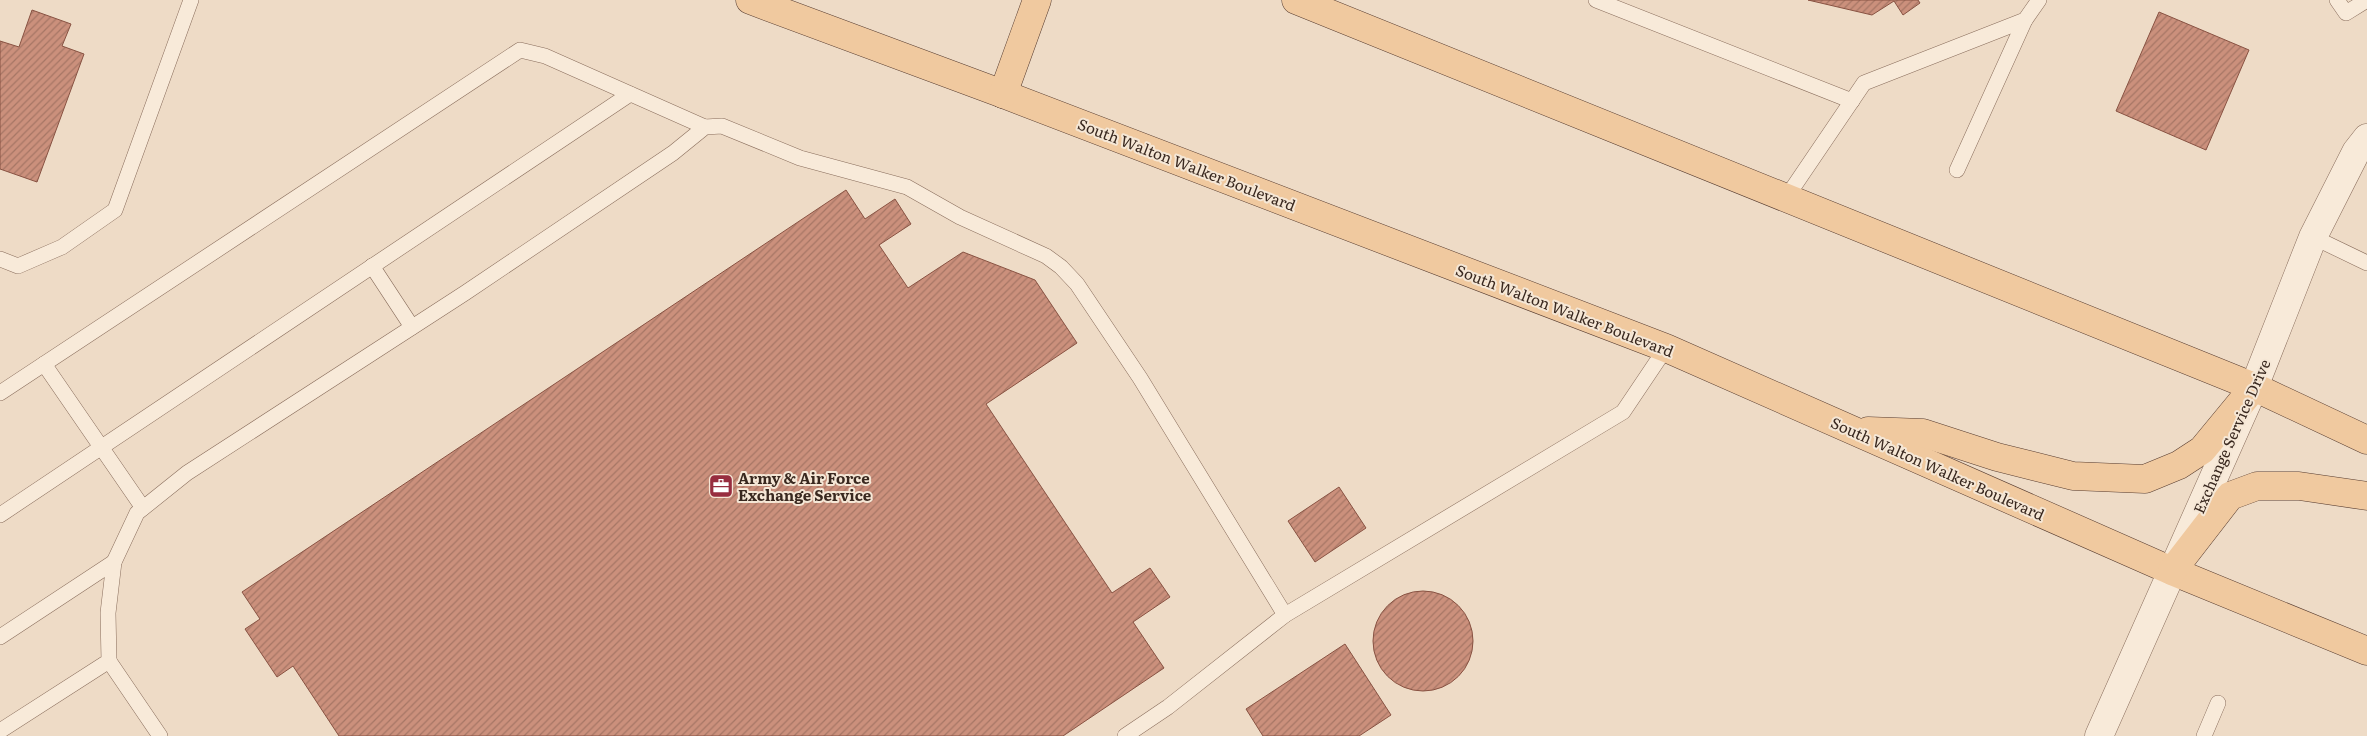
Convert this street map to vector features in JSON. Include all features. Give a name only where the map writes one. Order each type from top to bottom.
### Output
[{"type":"main road","name":"South Walton Walker Boulevard","points":[[750,0],[1003,94],[1666,348],[2172,571],[2367,651]]},
{"type":"main road","points":[[1003,94],[1037,0]]},
{"type":"main road","points":[[1296,0],[2254,387],[2367,440]]},
{"type":"main road","points":[[1854,431],[1923,433],[1997,457],[2073,476],[2145,479],[2179,465],[2202,450],[2254,387]]},
{"type":"main road","points":[[2172,571],[2230,496],[2257,486],[2299,486],[2367,496]]},
{"type":"street","name":"Exchange Service Drive","points":[[2099,736],[2254,387],[2313,237],[2356,152],[2367,138]]},
{"type":"lane","points":[[0,259],[18,266],[62,247],[115,210],[191,0]]},
{"type":"lane","points":[[1596,0],[1852,101]]},
{"type":"lane","points":[[1958,170],[2025,20],[2039,0]]},
{"type":"lane","points":[[2337,0],[2346,13],[2367,0]]},
{"type":"lane","points":[[1786,198],[1864,84],[2025,20]]},
{"type":"lane","points":[[0,393],[520,50],[545,56],[705,127],[722,126],[800,158],[907,187],[960,217],[1046,256],[1061,267],[1077,284],[1140,378],[1285,615]]},
{"type":"lane","points":[[0,515],[630,94]]},
{"type":"lane","points":[[152,733],[109,661],[108,613],[114,562],[137,513],[186,473],[412,327],[673,152],[705,127]]},
{"type":"lane","points":[[2313,237],[2367,263]]},
{"type":"lane","points":[[372,266],[412,327]]},
{"type":"lane","points":[[1125,736],[1168,707],[1285,615],[1623,412],[1666,348]]},
{"type":"lane","points":[[44,364],[143,508]]},
{"type":"lane","points":[[0,636],[114,562]]},
{"type":"lane","points":[[0,731],[109,661]]},
{"type":"lane","points":[[2204,736],[2218,704]]},
{"type":"building","points":[[1808,0],[1918,0],[1920,3],[1903,15],[1894,1],[1872,15]]},
{"type":"building","points":[[32,10],[71,24],[62,46],[84,54],[37,182],[0,169],[0,41],[19,47]]},
{"type":"building","points":[[2159,12],[2249,50],[2206,150],[2116,111]]},
{"type":"building","name":"Army & Air Force Exchange Service","points":[[846,190],[865,219],[895,199],[911,224],[879,245],[908,288],[963,252],[1035,280],[1077,343],[986,404],[1112,593],[1150,568],[1170,597],[1133,622],[1164,668],[1063,736],[339,736],[293,666],[277,677],[245,629],[260,619],[242,592]]},
{"type":"building","points":[[1339,487],[1366,528],[1315,562],[1288,521]]},
{"type":"building","points":[[1423,591],[1442,595],[1459,605],[1469,622],[1473,641],[1469,660],[1459,677],[1442,687],[1423,691],[1404,687],[1387,677],[1377,660],[1373,641],[1377,622],[1387,605],[1404,595]]},
{"type":"building","points":[[1345,644],[1391,715],[1359,736],[1263,736],[1246,709]]},
{"type":"place","name":"Army & Air Force Exchange Service","points":[[721,486]]}]
